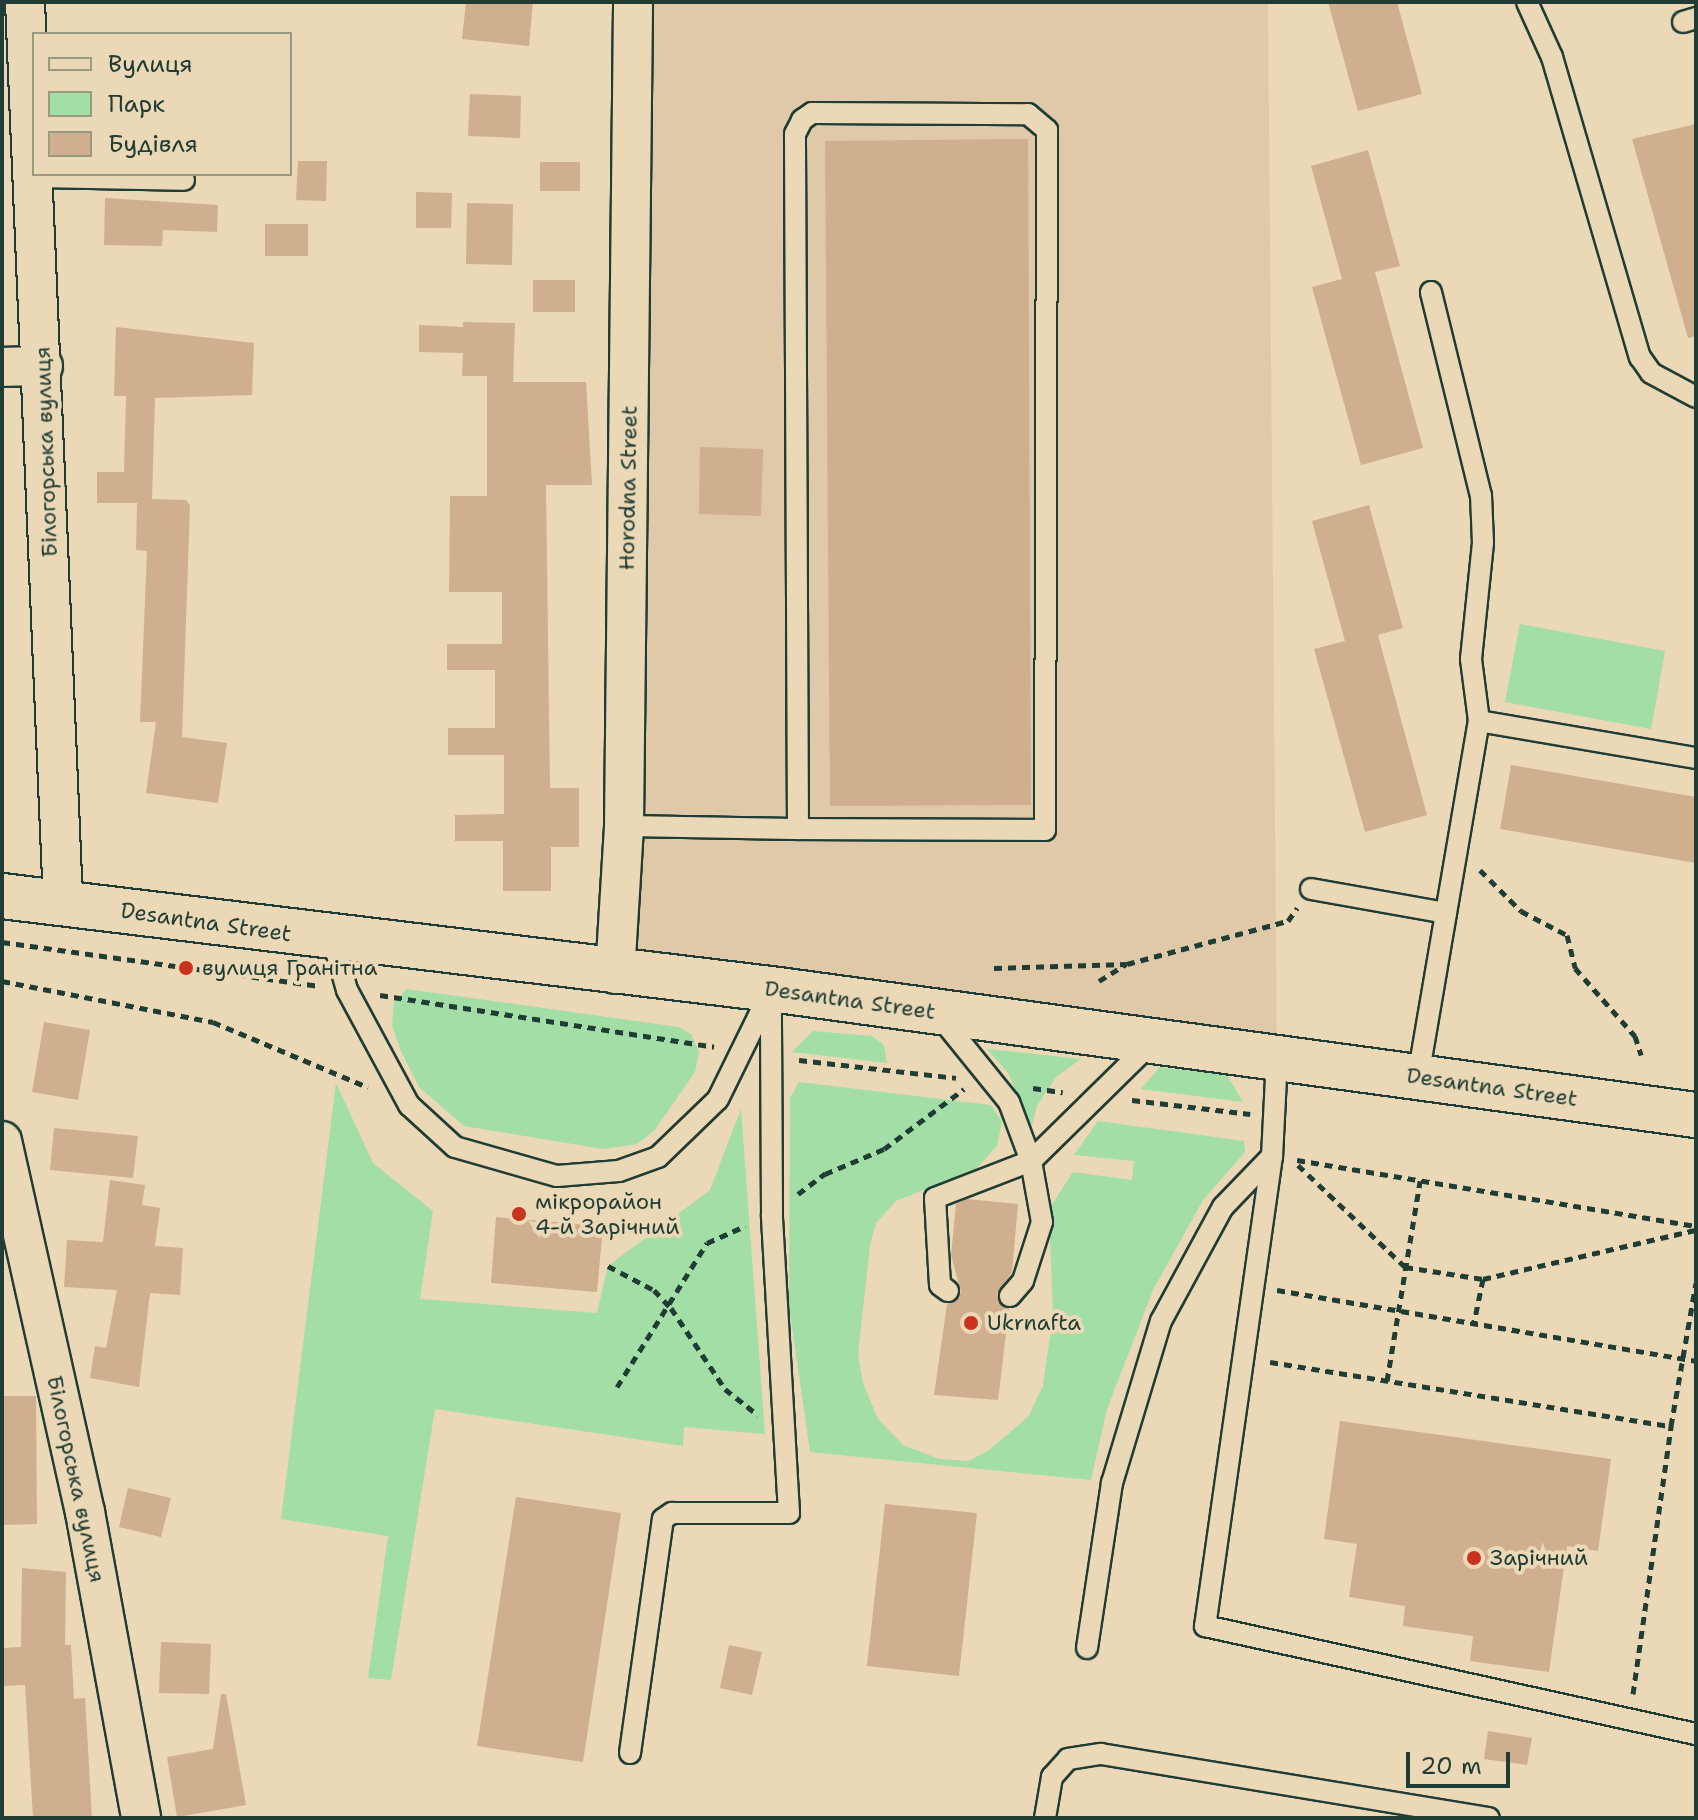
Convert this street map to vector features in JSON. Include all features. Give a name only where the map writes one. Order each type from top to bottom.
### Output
[{"type":"main road","name":"Desantna Street","points":[[2,896],[333,940],[615,974],[771,989],[1696,1115]]},
{"type":"street","name":"Білогорська вулиця","points":[[25,2],[32,138]]},
{"type":"street","name":"Horodna Street","points":[[615,974],[624,826],[633,2]]},
{"type":"street","name":"Білогорська вулиця","points":[[34,177],[63,903]]},
{"type":"street","points":[[2,367],[43,366]]},
{"type":"street","name":"Білогорська вулиця","points":[[2,1141],[85,1512],[141,1818]]},
{"type":"lane","points":[[1527,2],[1552,57],[1640,357],[1651,373],[1696,397]]},
{"type":"lane","points":[[624,826],[798,829],[1037,831],[1048,821],[1047,130],[1028,114],[812,113],[795,134],[798,829]]},
{"type":"lane","points":[[34,177],[184,180]]},
{"type":"lane","points":[[1418,1077],[1479,721],[1471,659],[1483,543],[1481,496],[1431,292]]},
{"type":"lane","points":[[1479,721],[1696,758]]},
{"type":"lane","points":[[1311,889],[1446,913]]},
{"type":"lane","points":[[333,940],[347,990],[409,1105],[455,1147],[496,1163],[557,1176],[619,1171],[658,1157],[718,1099],[745,1052],[771,989]]},
{"type":"lane","points":[[630,1753],[663,1519],[672,1513],[789,1513],[772,1214],[771,989]]},
{"type":"lane","points":[[936,1012],[1009,1102],[1031,1161],[1042,1222],[1023,1281],[1010,1296]]},
{"type":"lane","points":[[948,1291],[940,1285],[935,1198],[1031,1161],[1077,1109],[1154,1041]]},
{"type":"lane","points":[[1277,1058],[1282,1158],[1253,1285],[1205,1626],[1696,1734]]},
{"type":"lane","points":[[1087,1648],[1112,1483],[1161,1321],[1223,1207],[1282,1158]]},
{"type":"lane","points":[[1045,1818],[1052,1777],[1068,1759],[1101,1754],[1489,1818]]},
{"type":"path","points":[[1456,858],[1496,882],[1521,911],[1567,935],[1575,968],[1609,1001],[1641,1055]]},
{"type":"path","points":[[994,968],[1127,964],[1288,921],[1311,889]]},
{"type":"path","points":[[2,942],[347,990],[745,1052]]},
{"type":"path","points":[[1099,981],[1127,964]]},
{"type":"path","points":[[2,981],[213,1022],[409,1105]]},
{"type":"path","points":[[617,1387],[671,1308],[707,1243],[772,1214],[825,1174],[884,1149],[975,1081]]},
{"type":"path","points":[[1282,1158],[1696,1228]]},
{"type":"path","points":[[1282,1158],[1405,1267],[1483,1279],[1696,1228]]},
{"type":"path","points":[[1387,1381],[1420,1181]]},
{"type":"path","points":[[608,1266],[654,1290],[671,1308],[725,1389],[785,1437]]},
{"type":"path","points":[[1474,1323],[1483,1279]]},
{"type":"path","points":[[1629,1720],[1671,1426],[1696,1283]]},
{"type":"path","points":[[1253,1285],[1696,1361]]},
{"type":"path","points":[[1242,1357],[1671,1426]]},
{"type":"shaded area","points":[[633,2],[1268,4],[1277,1058],[615,974]]},
{"type":"green space","points":[[1520,624],[1665,651],[1651,729],[1505,702]]},
{"type":"green space","points":[[407,989],[679,1027],[691,1034],[699,1052],[695,1072],[654,1131],[637,1144],[603,1149],[464,1126],[419,1087],[401,1051],[392,1026],[394,1002]]},
{"type":"green space","points":[[813,1031],[872,1036],[884,1045],[887,1063],[792,1052]]},
{"type":"green space","points":[[987,1049],[1081,1059],[1056,1077],[1037,1106],[1030,1132],[1009,1074]]},
{"type":"green space","points":[[1160,1067],[1227,1075],[1243,1102],[1141,1089]]},
{"type":"green space","points":[[799,1082],[991,1105],[1002,1122],[997,1146],[975,1170],[896,1201],[876,1223],[870,1245],[858,1354],[863,1383],[878,1419],[903,1445],[939,1459],[969,1461],[989,1450],[1028,1417],[1043,1386],[1053,1315],[1049,1209],[1073,1172],[1132,1180],[1134,1161],[1074,1155],[1098,1121],[1244,1141],[1245,1152],[1203,1200],[1153,1290],[1107,1409],[1091,1480],[810,1452],[789,1306],[790,1098]]},
{"type":"green space","points":[[336,1083],[373,1163],[433,1211],[420,1299],[597,1313],[608,1266],[710,1190],[741,1109],[765,1434],[684,1427],[683,1446],[435,1409],[391,1680],[368,1678],[388,1536],[281,1519]]},
{"type":"building","points":[[466,2],[533,2],[529,46],[462,39]]},
{"type":"building","points":[[1328,2],[1397,2],[1422,94],[1358,111]]},
{"type":"building","points":[[470,94],[521,96],[520,138],[468,136]]},
{"type":"building","points":[[1696,124],[1696,336],[1688,338],[1632,139]]},
{"type":"building","points":[[1028,139],[1031,805],[830,806],[825,141]]},
{"type":"building","points":[[1368,150],[1400,266],[1375,272],[1423,448],[1361,465],[1312,287],[1342,279],[1311,166]]},
{"type":"building","points":[[298,161],[327,161],[326,201],[296,200]]},
{"type":"building","points":[[540,162],[580,162],[580,191],[540,191]]},
{"type":"building","points":[[416,192],[452,193],[451,228],[416,228]]},
{"type":"building","points":[[105,198],[218,205],[217,232],[163,230],[162,246],[104,245]]},
{"type":"building","points":[[467,203],[513,204],[512,265],[466,264]]},
{"type":"building","points":[[265,224],[308,224],[308,256],[265,256]]},
{"type":"building","points":[[533,280],[575,280],[575,312],[533,312]]},
{"type":"building","points":[[463,322],[515,323],[513,382],[586,382],[592,485],[546,485],[550,788],[579,788],[579,847],[551,847],[551,891],[503,891],[503,841],[455,841],[455,815],[504,814],[504,755],[448,755],[448,728],[495,728],[495,670],[447,670],[447,644],[502,644],[502,592],[449,592],[450,496],[487,496],[487,376],[462,376],[463,353],[419,352],[419,325],[463,327]]},
{"type":"building","points":[[116,327],[254,343],[252,395],[155,398],[152,499],[186,500],[190,505],[182,737],[227,743],[218,803],[146,793],[156,722],[140,722],[147,551],[136,550],[137,503],[97,503],[97,472],[124,472],[126,396],[114,396]]},
{"type":"building","points":[[700,447],[763,449],[761,516],[699,514]]},
{"type":"building","points":[[1369,505],[1403,628],[1378,635],[1427,815],[1365,832],[1314,649],[1345,641],[1312,521]]},
{"type":"building","points":[[1511,765],[1696,797],[1696,863],[1500,829]]},
{"type":"building","points":[[44,1022],[90,1030],[78,1100],[32,1092]]},
{"type":"building","points":[[54,1128],[138,1136],[133,1178],[50,1170]]},
{"type":"building","points":[[110,1180],[145,1185],[142,1205],[160,1208],[155,1246],[183,1248],[180,1295],[150,1293],[139,1387],[90,1378],[95,1346],[106,1348],[117,1290],[64,1287],[67,1240],[103,1242]]},
{"type":"building","points":[[967,1199],[1018,1204],[1012,1272],[997,1294],[1009,1309],[998,1400],[934,1395],[947,1304],[961,1292],[951,1255],[956,1204]]},
{"type":"building","points":[[496,1217],[603,1226],[597,1292],[491,1283]]},
{"type":"building","points":[[2,1396],[36,1396],[37,1524],[3,1525]]},
{"type":"building","points":[[1340,1421],[1611,1459],[1598,1551],[1567,1546],[1549,1672],[1470,1661],[1473,1636],[1403,1626],[1405,1606],[1349,1597],[1357,1544],[1324,1539]]},
{"type":"building","points":[[128,1488],[171,1498],[161,1537],[119,1527]]},
{"type":"building","points":[[516,1497],[621,1513],[583,1762],[477,1746]]},
{"type":"building","points":[[885,1504],[977,1513],[959,1676],[867,1666]]},
{"type":"building","points":[[22,1568],[66,1572],[65,1645],[71,1645],[74,1699],[85,1698],[92,1818],[33,1818],[25,1685],[2,1686],[2,1648],[21,1647]]},
{"type":"building","points":[[161,1642],[211,1644],[209,1694],[159,1693]]},
{"type":"building","points":[[729,1645],[762,1652],[752,1695],[720,1688]]},
{"type":"building","points":[[221,1694],[226,1694],[246,1805],[177,1817],[167,1757],[213,1749]]},
{"type":"building","points":[[1488,1731],[1532,1738],[1527,1765],[1484,1759]]},
{"type":"place","name":"вулиця Гранітна","points":[[186,968]]},
{"type":"place","name":"мікрорайон 4-й Зарічний","points":[[519,1214]]},
{"type":"place","name":"Ukrnafta","points":[[971,1323]]},
{"type":"place","name":"Зарічний","points":[[1474,1558]]}]
